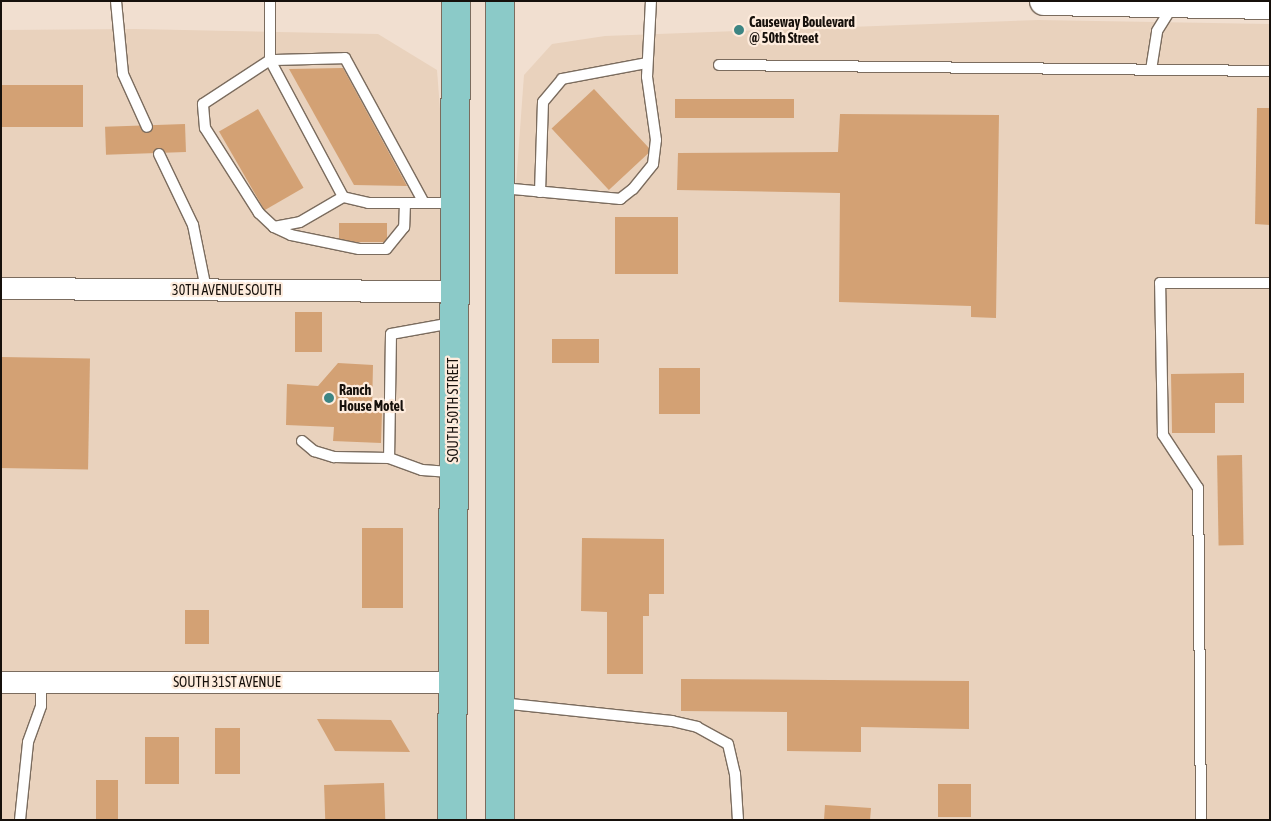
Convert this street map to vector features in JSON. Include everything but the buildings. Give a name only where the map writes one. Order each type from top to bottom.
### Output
[{"type":"main road","name":"SOUTH 50TH STREET","points":[[452,820],[453,291],[456,1]]},
{"type":"main road","points":[[500,1],[502,188],[500,820]]},
{"type":"main road","points":[[1044,1],[1174,2],[1270,6]]},
{"type":"street","name":"30TH AVENUE SOUTH","points":[[1,288],[453,291]]},
{"type":"street","name":"SOUTH 31ST AVENUE","points":[[1,682],[452,682]]},
{"type":"lane","points":[[116,1],[123,74],[147,126]]},
{"type":"lane","points":[[270,1],[270,60],[343,197]]},
{"type":"lane","points":[[502,188],[620,199],[633,190],[653,164],[656,140],[650,110],[647,63],[651,1]]},
{"type":"lane","points":[[1151,70],[1157,31],[1174,2]]},
{"type":"lane","points":[[405,203],[404,227],[386,249],[359,249],[291,235],[274,227],[259,213],[205,128],[203,104],[270,60],[344,58],[424,203]]},
{"type":"lane","points":[[540,192],[543,102],[562,79],[647,63]]},
{"type":"lane","points":[[719,65],[1270,71]]},
{"type":"lane","points":[[159,154],[194,225],[206,289]]},
{"type":"lane","points":[[274,227],[300,222],[343,197],[368,203],[454,203]]},
{"type":"lane","points":[[1201,820],[1198,488],[1163,435],[1160,283],[1270,283]]},
{"type":"lane","points":[[389,458],[391,334],[453,323]]},
{"type":"lane","points":[[302,441],[314,451],[334,457],[389,458],[422,470],[453,472]]},
{"type":"lane","points":[[20,820],[28,742],[41,706],[41,682]]},
{"type":"lane","points":[[500,702],[672,721],[697,727],[728,744],[736,774],[738,820]]},
{"type":"shaded area","points":[[1038,20],[1270,24],[1270,820],[511,820],[508,294],[524,75],[552,44],[605,36]]},
{"type":"shaded area","points":[[135,29],[378,34],[437,70],[454,292],[454,678],[1,677],[1,30]]},
{"type":"shaded area","points":[[1,684],[446,684],[446,820],[1,820]]},
{"type":"place","name":"Causeway Boulevard @ 50th Street","points":[[739,30]]},
{"type":"place","name":"Ranch House Motel","points":[[329,398]]}]
